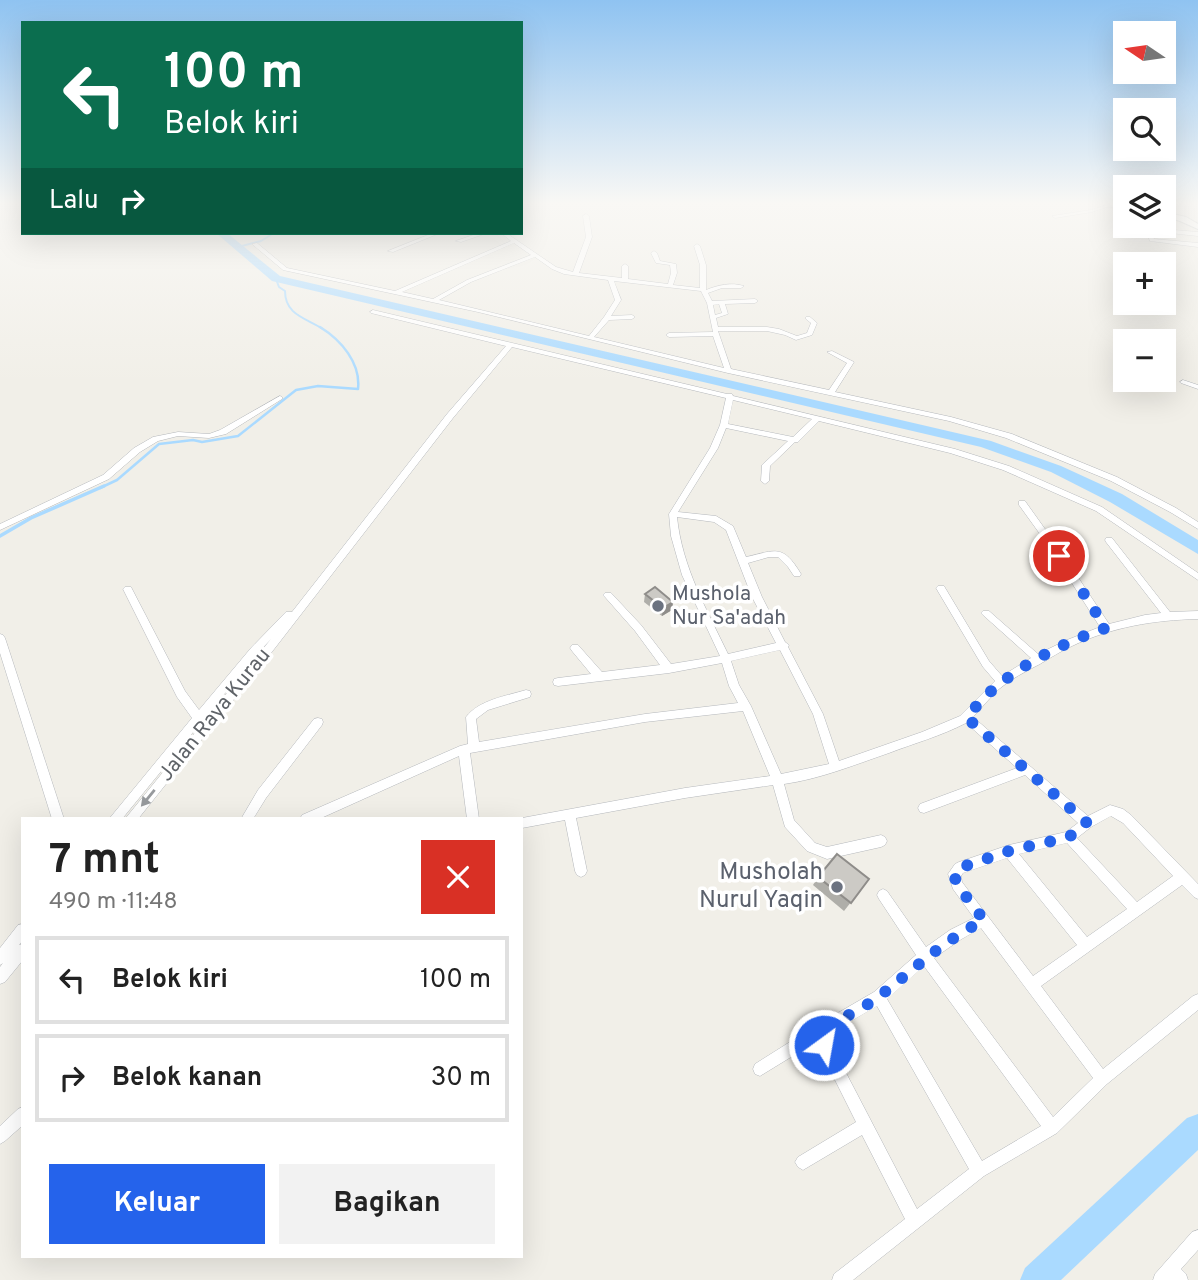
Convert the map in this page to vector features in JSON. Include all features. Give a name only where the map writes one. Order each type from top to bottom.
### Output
[{"type":"street","points":[[279,264],[285,269],[728,371],[951,419],[1019,439],[1114,479],[1173,510],[1198,527]]},
{"type":"street","points":[[395,293],[463,264]]},
{"type":"street","points":[[433,301],[469,281],[513,264]]},
{"type":"street","points":[[548,264],[575,275],[704,291],[721,286],[740,286]]},
{"type":"street","points":[[575,275],[579,264]]},
{"type":"street","points":[[670,285],[674,273],[671,264]]},
{"type":"street","points":[[703,264],[704,291],[710,303],[728,371]]},
{"type":"street","points":[[625,266],[625,280]]},
{"type":"street","points":[[590,338],[618,300],[610,278]]},
{"type":"street","points":[[710,303],[755,301]]},
{"type":"street","points":[[713,317],[725,314],[722,303]]},
{"type":"street","points":[[373,312],[952,451],[1050,485],[1100,509],[1198,577]]},
{"type":"street","points":[[607,318],[632,317]]},
{"type":"street","points":[[669,335],[766,329],[786,332],[796,338],[807,337],[814,323],[808,317]]},
{"type":"street","points":[[117,817],[275,627],[297,610],[450,416],[509,346]]},
{"type":"street","points":[[830,352],[851,362],[831,393]]},
{"type":"street","points":[[1183,382],[1198,387]]},
{"type":"street","points":[[730,397],[724,425],[714,448],[673,514],[675,536],[686,575],[726,659],[734,686],[746,706],[777,779],[789,823],[818,851],[835,852],[881,841]]},
{"type":"street","points":[[0,527],[106,477],[137,450],[156,439],[178,434],[209,436],[223,432],[280,398]]},
{"type":"street","points":[[765,481],[766,465],[817,418]]},
{"type":"street","points":[[724,425],[793,440]]},
{"type":"street","points":[[1022,503],[1106,628]]},
{"type":"street","points":[[673,514],[716,519],[726,524],[734,534],[757,597],[784,645],[817,714],[835,765]]},
{"type":"street","points":[[1048,539],[1072,537]]},
{"type":"street","points":[[1109,540],[1167,614]]},
{"type":"street","points":[[744,561],[778,553],[788,558],[797,573]]},
{"type":"street","points":[[940,588],[986,664],[1001,682]]},
{"type":"street","points":[[128,589],[181,694],[198,718]]},
{"type":"street","points":[[608,595],[638,628],[669,669]]},
{"type":"street","name":"Jalan Raya Kurau","points":[[133,817],[272,645],[297,610]]},
{"type":"street","points":[[986,613],[1040,660]]},
{"type":"street","points":[[523,823],[777,779],[835,765],[967,718],[978,702],[1001,682],[1084,635],[1167,614],[1198,615]]},
{"type":"street","points":[[0,638],[57,817]]},
{"type":"street","points":[[558,682],[669,669],[784,645]]},
{"type":"street","points":[[575,648],[600,677]]},
{"type":"street","points":[[473,817],[469,748],[471,717],[485,707],[526,694]]},
{"type":"street","points":[[310,817],[431,761],[469,748],[645,718],[746,706]]},
{"type":"street","points":[[967,718],[1087,823]]},
{"type":"street","points":[[248,817],[262,794],[318,722]]},
{"type":"street","points":[[924,808],[1026,770]]},
{"type":"street","points":[[1102,1079],[957,885],[954,874],[959,868],[1009,851],[1069,837],[1106,810],[1119,813],[1198,893]]},
{"type":"street","points":[[569,814],[581,871]]},
{"type":"street","points":[[1069,837],[1136,910]]},
{"type":"street","points":[[1009,851],[1086,946]]},
{"type":"street","points":[[1033,985],[1182,877]]},
{"type":"street","points":[[883,895],[1052,1128]]},
{"type":"street","points":[[915,1221],[824,1045],[823,1036],[829,1026],[879,997],[925,956],[955,935],[984,920]]},
{"type":"street","points":[[0,958],[21,932]]},
{"type":"street","points":[[0,977],[21,952]]},
{"type":"street","points":[[879,997],[979,1171]]},
{"type":"street","points":[[840,1280],[979,1171],[1052,1128],[1102,1079],[1198,1001]]},
{"type":"street","points":[[760,1069],[806,1040],[823,1036]]},
{"type":"street","points":[[0,1136],[21,1116]]},
{"type":"street","points":[[803,1162],[865,1125]]},
{"type":"street","points":[[1170,1277],[1198,1238]]},
{"type":"building","points":[[655,587],[673,602],[663,608],[645,594]]},
{"type":"building","name":"Musholah Nurul Yaqin","points":[[837,854],[869,879],[851,903],[818,877]]},
{"type":"waterway","points":[[255,264],[276,279],[986,444],[1056,469],[1116,498],[1198,548]]},
{"type":"waterway","points":[[276,279],[279,287],[285,291],[293,311],[321,328]]},
{"type":"waterway","points":[[100,488],[117,480],[159,444],[193,440],[202,442],[238,436],[296,390],[318,386],[358,389],[353,361],[342,345],[321,328]]},
{"type":"waterway","points":[[0,536],[31,518],[104,486]]},
{"type":"waterway","points":[[1037,1280],[1198,1129]]},
{"type":"place","name":"Mushola Nur Sa'adah","points":[[658,606]]},
{"type":"place","name":"Musholah Nurul Yaqin","points":[[837,887]]},
{"type":"route","points":[[824,1045],[823,1036],[829,1026],[879,997],[925,956],[955,935],[984,920],[957,885],[954,874],[959,868],[1009,851],[1069,837],[1087,823],[967,718],[978,702],[1001,682],[1058,648],[1106,628],[1059,556]]}]
